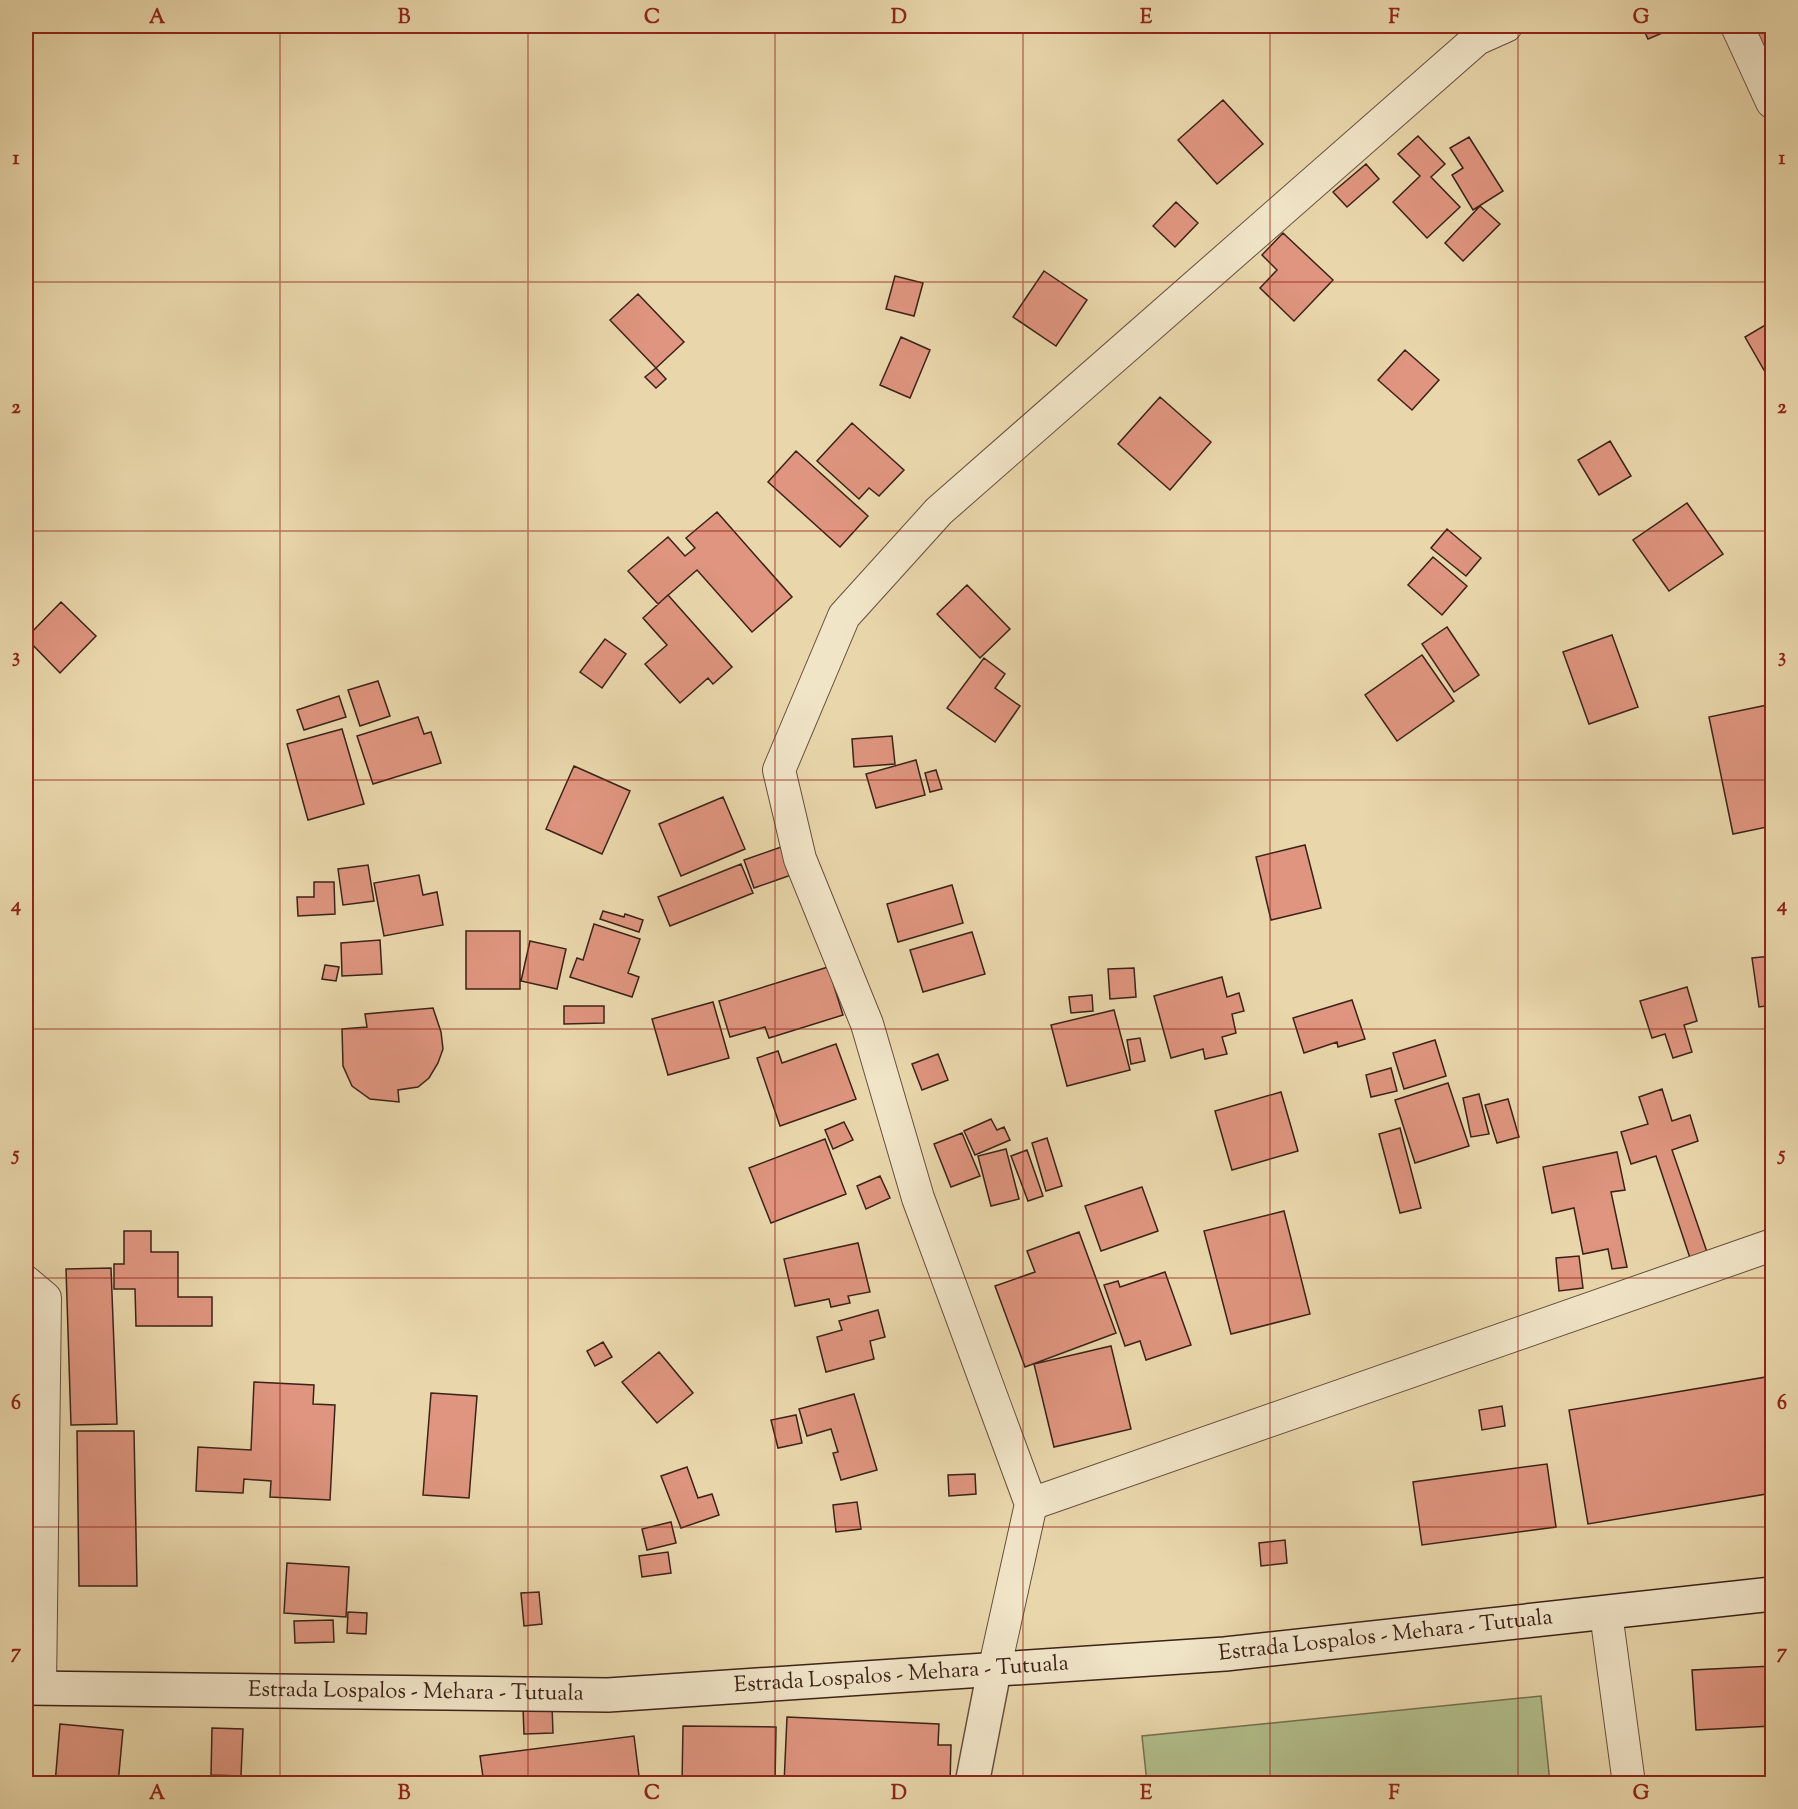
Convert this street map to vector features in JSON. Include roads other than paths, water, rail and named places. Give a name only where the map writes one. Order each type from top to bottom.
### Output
[{"type":"main road","name":"Estrada Lospalos - Mehara - Tutuala","points":[[33,1688],[608,1695],[1225,1654],[1773,1594]]},
{"type":"main road","points":[[972,1784],[994,1671]]},
{"type":"street","points":[[994,1671],[1031,1504],[918,1198],[867,1024],[800,859],[779,770],[844,616],[939,511],[1477,39],[1506,26]]},
{"type":"street","points":[[1737,26],[1773,102]]},
{"type":"street","points":[[1031,1504],[1773,1245]]},
{"type":"street","points":[[26,1282],[45,1298],[34,1545],[33,1688]]},
{"type":"street","points":[[1606,1612],[1629,1784]]}]
